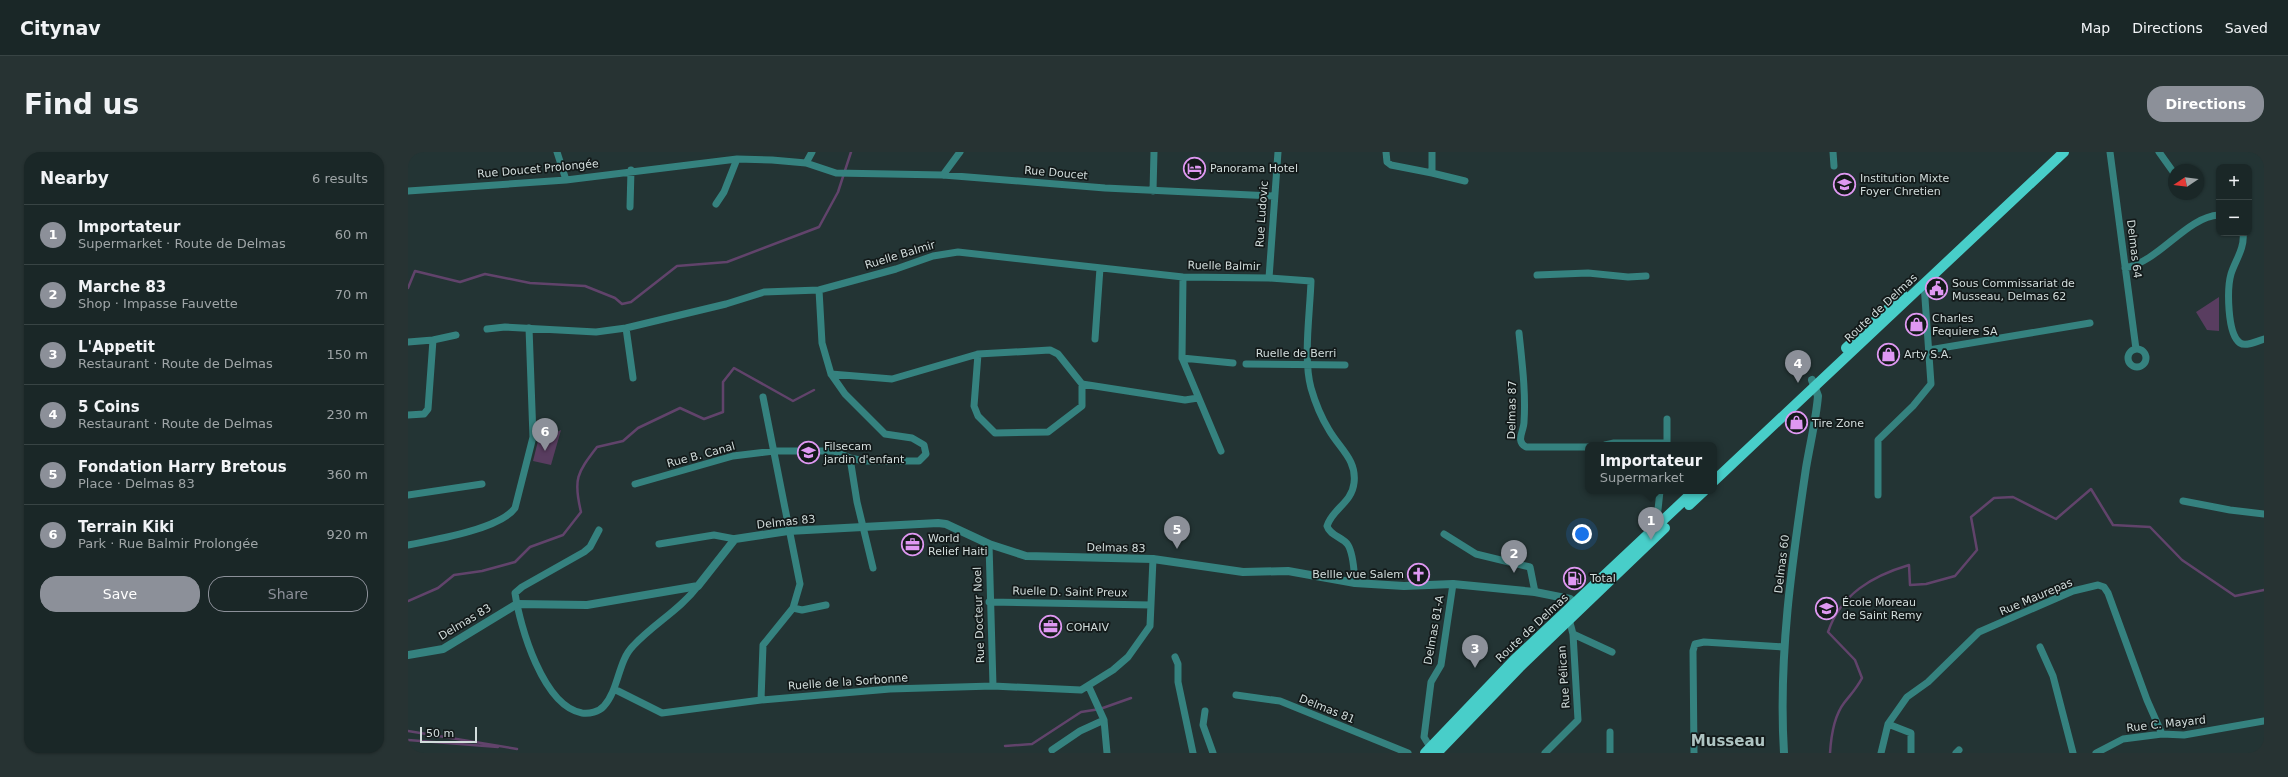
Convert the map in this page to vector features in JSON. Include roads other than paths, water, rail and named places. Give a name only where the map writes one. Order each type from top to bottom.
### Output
[{"type":"main road","name":"Route de Delmas","points":[[1717,479],[1814,383],[2054,152]]},
{"type":"main road","name":"Route de Delmas","points":[[1717,469],[1924,284],[2064,152]]},
{"type":"main road","name":"Route de Delmas","points":[[1431,751],[1514,660],[1578,606],[1657,530],[1691,494]]},
{"type":"main road","name":"Route de Delmas","points":[[1657,530],[1700,494]]},
{"type":"main road","name":"Route de Delmas","points":[[1431,751],[1569,619],[1578,606]]},
{"type":"street","points":[[557,152],[566,180]]},
{"type":"street","points":[[806,163],[812,152]]},
{"type":"street","points":[[944,175],[960,152]]},
{"type":"street","points":[[1153,191],[1154,152]]},
{"type":"street","name":"Rue Ludovic","points":[[1269,278],[1278,152]]},
{"type":"street","points":[[1386,152],[1387,162],[1391,165],[1465,181]]},
{"type":"street","points":[[1432,152],[1432,173]]},
{"type":"street","points":[[1833,152],[1834,166]]},
{"type":"street","name":"Delmas 64","points":[[2110,152],[2136,349]]},
{"type":"street","points":[[2159,152],[2168,165]]},
{"type":"street","points":[[716,204],[724,192],[733,157]]},
{"type":"street","name":"Rue Doucet Prolongée","points":[[408,191],[566,180],[733,157],[806,163],[836,173]]},
{"type":"street","points":[[630,207],[631,170]]},
{"type":"street","name":"Rue Doucet","points":[[836,173],[944,175],[1153,191],[1274,196]]},
{"type":"street","points":[[2125,268],[2138,266],[2192,224],[2204,218],[2216,216]]},
{"type":"street","points":[[2243,236],[2241,250],[2231,276],[2229,292],[2230,324],[2235,337],[2245,344],[2264,339]]},
{"type":"street","name":"Ruelle Balmir","points":[[487,329],[505,326],[596,332],[626,328],[726,304],[764,292],[819,290],[933,256],[958,252],[1184,277],[1269,278],[1311,281],[1308,364]]},
{"type":"street","points":[[1095,339],[1100,268]]},
{"type":"street","points":[[1537,276],[1588,273],[1628,277],[1646,276]]},
{"type":"street","points":[[1184,277],[1181,342],[1182,358],[1221,451]]},
{"type":"street","points":[[1878,495],[1878,440],[1913,406],[1931,384],[1924,284]]},
{"type":"street","points":[[819,290],[822,343],[831,374],[892,379],[978,354],[1050,350],[1058,354],[1082,384],[1082,406],[1048,432],[995,433],[978,416],[974,406],[978,354]]},
{"type":"street","points":[[1929,350],[2090,323]]},
{"type":"street","points":[[408,545],[488,526],[511,514],[515,508],[533,437],[529,328]]},
{"type":"street","points":[[626,328],[633,378]]},
{"type":"street","name":"Delmas 87","points":[[1519,333],[1524,383],[1524,423],[1520,438],[1522,444],[1526,447],[1585,447]]},
{"type":"street","points":[[408,342],[433,340],[456,335]]},
{"type":"street","points":[[408,415],[424,414],[428,409],[433,340]]},
{"type":"street","points":[[1182,358],[1233,363]]},
{"type":"street","name":"Ruelle de Berri","points":[[1246,364],[1345,365]]},
{"type":"street","points":[[1308,364],[1311,387],[1322,417],[1352,461],[1355,471],[1351,495],[1329,521],[1327,526],[1328,530],[1342,538],[1350,549],[1355,584]]},
{"type":"street","name":"Rue B. Canal","points":[[635,484],[733,456],[774,451],[834,451],[850,458],[865,461],[919,461],[926,454],[924,445],[912,438],[885,434],[849,399],[831,374]]},
{"type":"street","name":"Delmas 60","points":[[1784,753],[1782,681],[1784,647],[1800,510],[1818,396],[1814,383]]},
{"type":"street","points":[[1082,384],[1185,400],[1198,398]]},
{"type":"street","points":[[761,700],[763,645],[793,608],[800,584],[788,531],[763,397]]},
{"type":"street","points":[[1667,419],[1667,442]]},
{"type":"street","points":[[850,458],[872,568]]},
{"type":"street","points":[[408,495],[482,484]]},
{"type":"street","points":[[1657,530],[1660,494]]},
{"type":"street","points":[[2183,501],[2264,514]]},
{"type":"street","name":"Delmas 83","points":[[734,539],[788,531],[938,523],[946,524],[989,544],[1026,556],[1153,559],[1231,571],[1288,571],[1355,584],[1404,586],[1453,584],[1535,592],[1570,599],[1578,606]]},
{"type":"street","points":[[599,530],[590,547],[584,552],[515,593],[523,629],[535,659],[554,697],[562,705],[579,712],[593,712],[604,706],[614,690],[632,646],[688,599],[734,539],[714,535],[659,544]]},
{"type":"street","points":[[1444,534],[1476,554],[1530,567],[1535,592]]},
{"type":"street","name":"Rue Docteur Noel","points":[[989,544],[989,602],[993,686]]},
{"type":"street","points":[[1108,753],[1104,720],[1089,687],[1128,657],[1150,626],[1153,559]]},
{"type":"street","name":"Delmas 81-A","points":[[1431,751],[1424,737],[1431,682],[1441,665],[1453,584]]},
{"type":"street","name":"Rue Maurepas","points":[[1881,753],[1888,724],[1910,694],[1928,682],[1980,632],[2073,591],[2098,585],[2104,587],[2108,592],[2147,700],[2162,734]]},
{"type":"street","points":[[517,604],[587,605],[698,586]]},
{"type":"street","name":"Ruelle D. Saint Preux","points":[[989,602],[1151,605]]},
{"type":"street","name":"Delmas 83","points":[[408,655],[442,649],[517,604]]},
{"type":"street","points":[[793,608],[802,610],[826,606]]},
{"type":"street","name":"Rue Pélican","points":[[1545,753],[1578,720],[1572,634],[1569,619]]},
{"type":"street","points":[[1572,634],[1612,652]]},
{"type":"street","points":[[1694,753],[1693,651],[1695,644],[1704,642],[1784,647]]},
{"type":"street","points":[[2040,647],[2053,676],[2073,753]]},
{"type":"street","points":[[1175,657],[1178,664],[1178,682],[1193,753]]},
{"type":"street","name":"Ruelle de la Sorbonne","points":[[614,690],[662,714],[761,700],[890,688],[993,686],[1073,691],[1089,687]]},
{"type":"street","name":"Delmas 81","points":[[1236,695],[1280,701],[1408,753]]},
{"type":"street","points":[[1205,711],[1203,725],[1212,753]]},
{"type":"street","points":[[1052,750],[1080,731],[1104,720]]},
{"type":"street","name":"Rue C. Mayard","points":[[2096,753],[2123,739],[2162,734],[2184,735],[2264,721]]},
{"type":"street","points":[[1888,724],[1911,733],[1911,753]]},
{"type":"street","points":[[1610,732],[1610,753]]},
{"type":"waterway","points":[[408,288],[415,271],[460,282],[485,274],[530,283],[585,286],[615,298],[622,304],[631,302],[677,266],[727,262],[819,227],[838,192],[851,152]]},
{"type":"waterway","points":[[408,601],[438,588],[454,575],[482,571],[515,562],[530,547],[563,535],[581,512],[577,492],[578,477],[585,463],[597,447],[623,441],[638,428],[680,408],[704,419],[723,412],[723,382],[734,368],[793,401],[814,390]]},
{"type":"waterway","points":[[1830,753],[1835,720],[1844,703],[1862,678],[1855,660],[1828,632],[1841,607],[1860,588],[1871,581],[1895,569],[1909,565],[1910,585],[1926,584],[1955,576],[1977,550],[1971,517],[1994,498],[2013,497],[2056,519],[2091,489],[2113,525],[2150,527],[2182,560],[2235,596],[2264,590]]},
{"type":"waterway","points":[[1005,746],[1032,744],[1081,712],[1100,709],[1131,698]]},
{"type":"waterway","points":[[408,731],[517,749]]},
{"type":"waterway","points":[[408,740],[498,747]]},
{"type":"place","name":"Panorama Hotel","points":[[1195,168]]},
{"type":"place","name":"Institution Mixte Foyer Chretien","points":[[1845,184]]},
{"type":"place","name":"Sous Commissariat de Musseau, Delmas 62","points":[[1937,289]]},
{"type":"place","name":"Charles Fequiere SA","points":[[1917,324]]},
{"type":"place","name":"Arty S.A.","points":[[1888,354]]},
{"type":"place","name":"5 Coins","points":[[1798,383]]},
{"type":"place","name":"Tire Zone","points":[[1796,423]]},
{"type":"place","name":"Terrain Kiki","points":[[545,451]]},
{"type":"place","name":"Filsecam jardin d'enfant","points":[[808,452]]},
{"type":"place","name":"Importateur","points":[[1651,540]]},
{"type":"place","name":"World Relief Haiti","points":[[912,544]]},
{"type":"place","name":"Fondation Harry Bretous","points":[[1177,549]]},
{"type":"place","name":"Marche 83","points":[[1514,573]]},
{"type":"place","name":"Bellle vue Salem","points":[[1419,574]]},
{"type":"place","name":"Total","points":[[1575,578]]},
{"type":"place","name":"École Moreau de Saint Remy","points":[[1826,608]]},
{"type":"place","name":"COHAIV","points":[[1051,627]]},
{"type":"place","name":"L'Appetit","points":[[1475,668]]},
{"type":"district","name":"Musseau","points":[[1728,741]]}]
